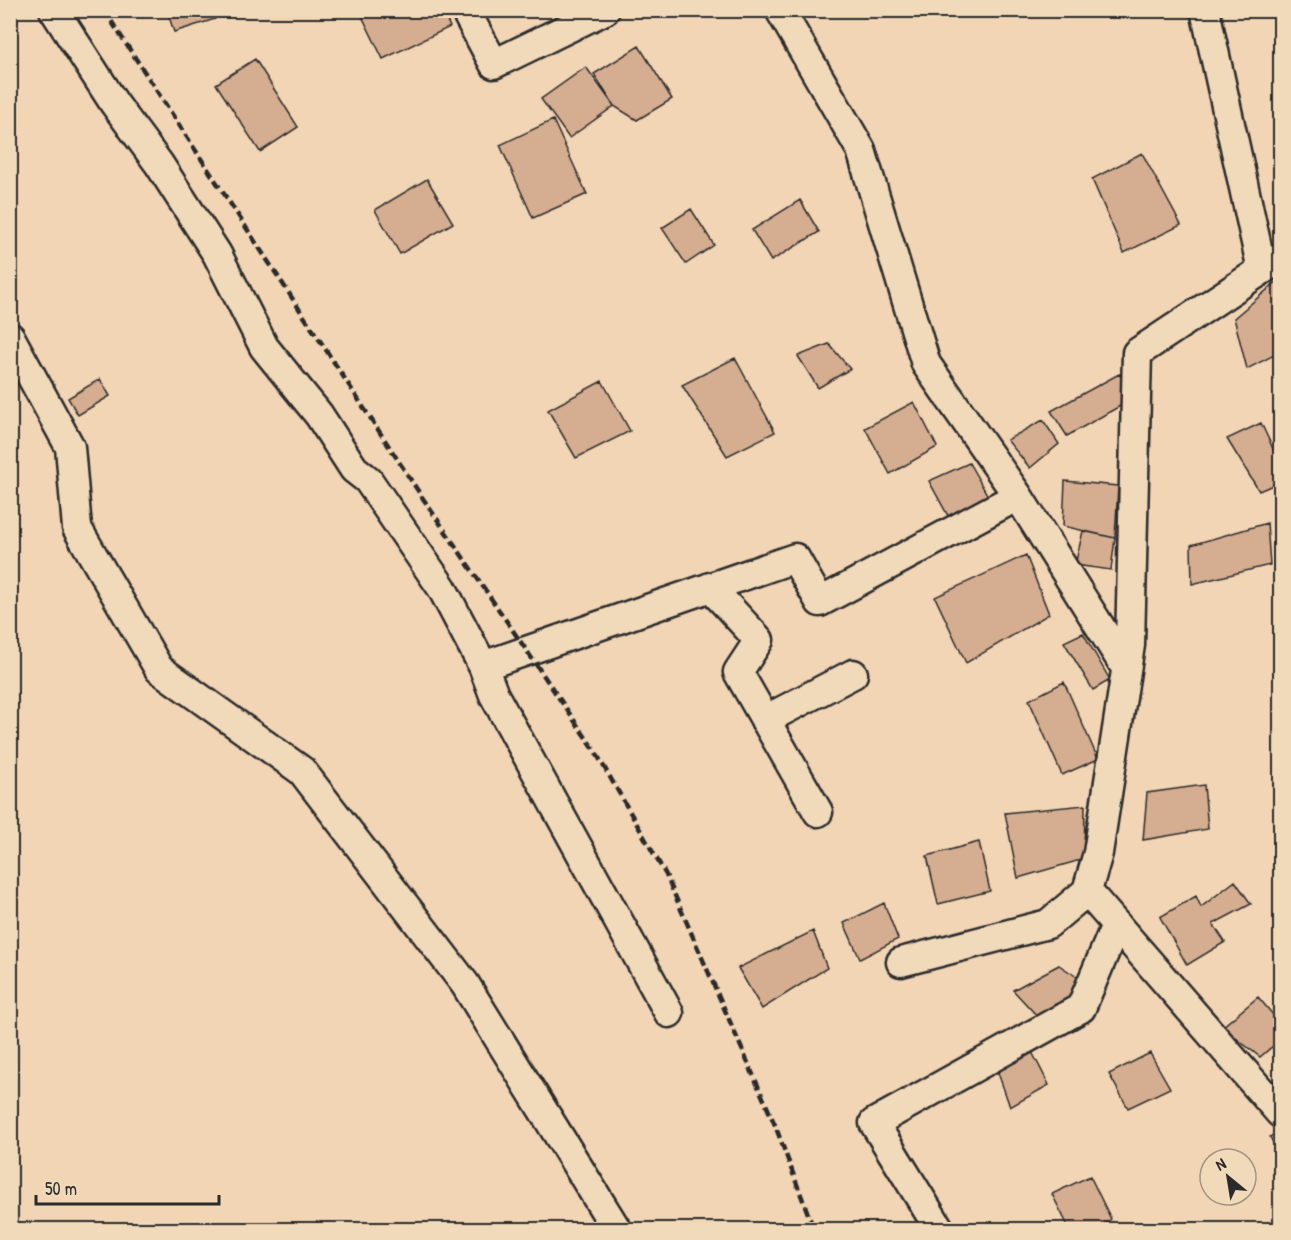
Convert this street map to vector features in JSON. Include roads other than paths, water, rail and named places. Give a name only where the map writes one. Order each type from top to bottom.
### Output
[{"type":"street","points":[[54,10],[217,254],[264,347],[319,415],[354,469],[368,480],[442,588],[483,666],[494,695],[669,1013]]},
{"type":"street","points":[[465,10],[495,64],[605,10]]},
{"type":"street","points":[[780,10],[861,150],[926,364],[1018,496],[1126,668]]},
{"type":"street","points":[[901,962],[1048,924],[1087,891],[1098,853],[1130,645],[1137,353],[1271,264],[1205,10]]},
{"type":"street","points":[[10,336],[70,447],[77,528],[159,669],[302,771],[465,984],[617,1230]]},
{"type":"street","points":[[483,666],[795,558],[820,602],[1018,496]]},
{"type":"street","points":[[710,587],[759,640],[738,672],[818,812]]},
{"type":"street","points":[[765,720],[853,674]]},
{"type":"street","points":[[1087,891],[1281,1113]]},
{"type":"street","points":[[940,1230],[874,1123],[1081,1008],[1116,925]]},
{"type":"railway","points":[[104,10],[422,497],[595,751],[666,875],[775,1125],[814,1230]]}]
